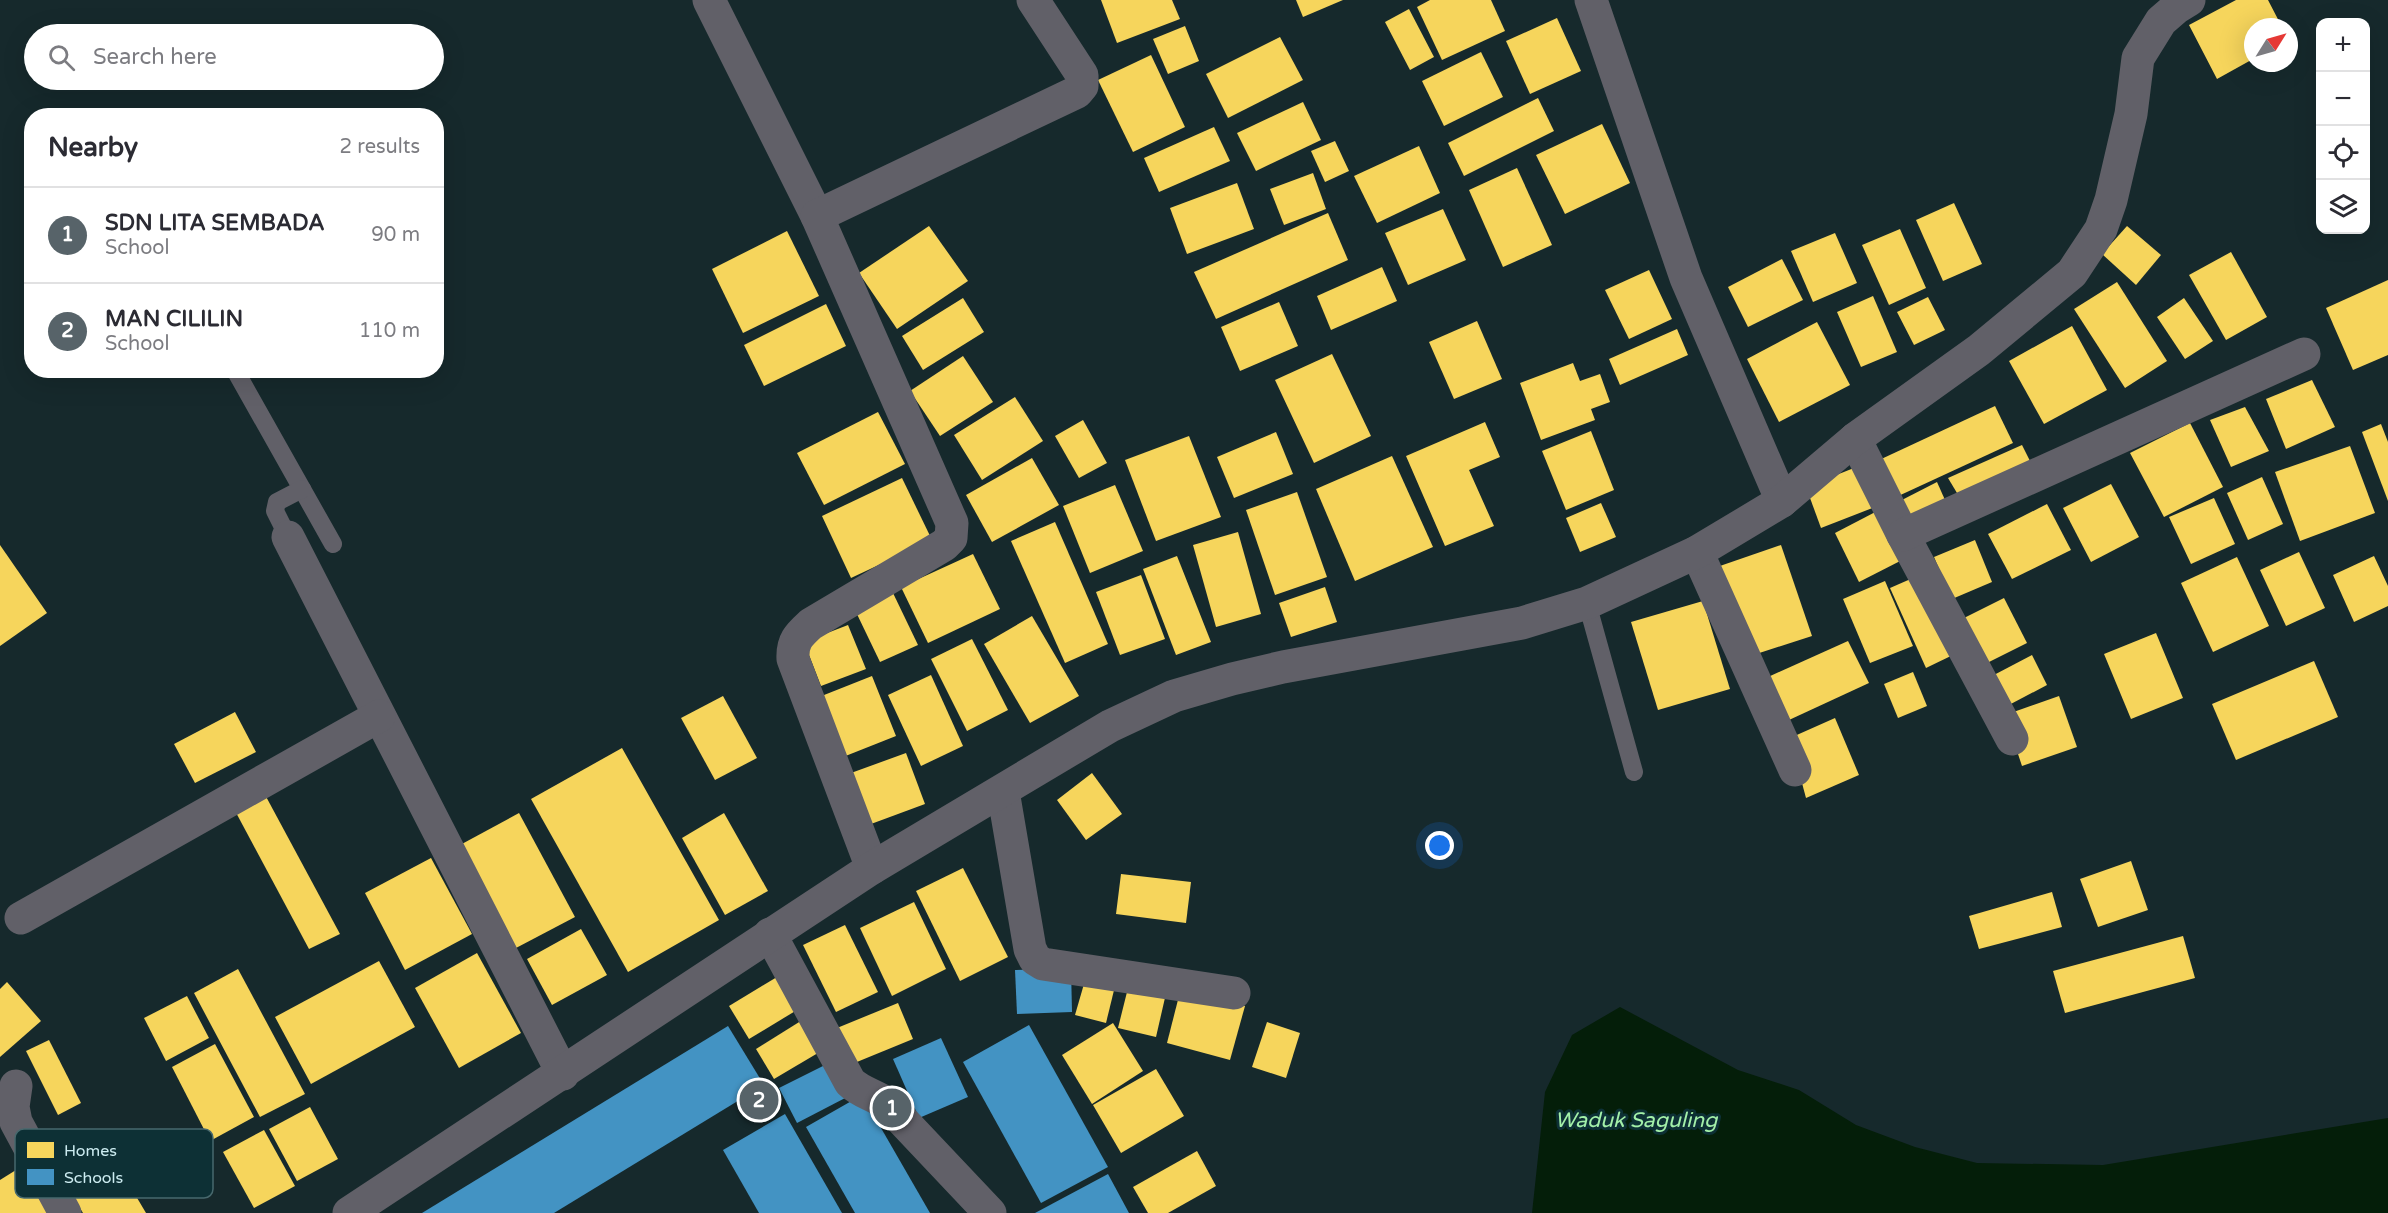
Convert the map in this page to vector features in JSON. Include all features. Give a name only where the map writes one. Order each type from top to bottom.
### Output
[{"type":"street","points":[[710,0],[817,216],[952,524],[951,538],[944,545],[811,624],[792,646],[793,659],[872,868]]},
{"type":"street","points":[[817,216],[1077,93],[1082,86],[1082,75],[1033,0]]},
{"type":"street","points":[[1591,0],[1686,278],[1782,501]]},
{"type":"street","points":[[349,1213],[563,1074],[872,868],[1110,726],[1174,696],[1232,679],[1283,667],[1522,623],[1587,603],[1697,552],[1782,501],[1855,439],[1979,350],[2072,273],[2101,229],[2111,200],[2131,114],[2138,58],[2161,21],[2189,0]]},
{"type":"street","points":[[1903,535],[2304,354]]},
{"type":"street","points":[[1855,439],[1903,535],[2012,739]]},
{"type":"street","points":[[288,537],[563,1074]]},
{"type":"street","points":[[1697,552],[1795,770]]},
{"type":"street","points":[[21,918],[379,716]]},
{"type":"street","points":[[1003,791],[1030,949],[1035,959],[1044,964],[1234,993]]},
{"type":"street","points":[[770,934],[850,1082],[857,1089],[869,1092],[886,1103],[990,1213]]},
{"type":"street","points":[[16,1086],[13,1107],[20,1129]]},
{"type":"street","points":[[57,1198],[65,1213]]},
{"type":"lane","points":[[240,378],[333,544]]},
{"type":"lane","points":[[288,537],[274,511],[278,502],[302,489]]},
{"type":"lane","points":[[1587,603],[1634,772]]},
{"type":"water","name":"Waduk Saguling","points":[[1620,1007],[1738,1070],[1799,1090],[1856,1125],[1915,1147],[1977,1163],[2103,1165],[2388,1118],[2388,1213],[1532,1213],[1545,1092],[1572,1035]]},
{"type":"building: Homes","points":[[1101,0],[1172,0],[1180,19],[1117,43]]},
{"type":"building: Homes","points":[[1296,0],[1343,0],[1303,17]]},
{"type":"building: Homes","points":[[1430,0],[1491,0],[1505,31],[1442,60],[1417,7]]},
{"type":"building: Homes","points":[[2236,0],[2268,0],[2277,18],[2244,18],[2244,64],[2217,79],[2189,25]]},
{"type":"building: Homes","points":[[1409,9],[1434,57],[1410,70],[1385,22]]},
{"type":"building: Homes","points":[[1557,18],[1581,71],[1530,94],[1506,41]]},
{"type":"building: Homes","points":[[1185,26],[1199,61],[1168,74],[1153,39]]},
{"type":"building: Homes","points":[[1280,37],[1303,80],[1228,118],[1206,74]]},
{"type":"building: Homes","points":[[1481,52],[1503,97],[1444,126],[1422,81]]},
{"type":"building: Homes","points":[[1151,55],[1185,127],[1133,152],[1098,80]]},
{"type":"building: Homes","points":[[1538,98],[1554,131],[1464,176],[1448,143]]},
{"type":"building: Homes","points":[[1303,102],[1321,140],[1256,171],[1237,133]]},
{"type":"building: Homes","points":[[1602,124],[1630,183],[1565,214],[1536,155]]},
{"type":"building: Homes","points":[[1214,127],[1230,161],[1159,192],[1144,158]]},
{"type":"building: Homes","points":[[1335,141],[1349,171],[1325,182],[1311,151]]},
{"type":"building: Homes","points":[[1419,146],[1440,193],[1377,223],[1354,176]]},
{"type":"building: Homes","points":[[1517,168],[1552,245],[1503,267],[1469,190]]},
{"type":"building: Homes","points":[[1313,173],[1326,209],[1284,225],[1270,189]]},
{"type":"building: Homes","points":[[1237,183],[1254,229],[1187,254],[1170,208]]},
{"type":"building: Homes","points":[[1954,203],[1982,264],[1943,281],[1916,220]]},
{"type":"building: Homes","points":[[1443,209],[1466,260],[1408,285],[1385,233]]},
{"type":"building: Homes","points":[[1328,213],[1348,260],[1216,319],[1194,272]]},
{"type":"building: Homes","points":[[929,226],[968,281],[897,329],[859,273]]},
{"type":"building: Homes","points":[[2127,226],[2161,255],[2136,285],[2102,254]]},
{"type":"building: Homes","points":[[1900,229],[1926,288],[1889,305],[1862,245]]},
{"type":"building: Homes","points":[[787,231],[819,296],[743,333],[712,269]]},
{"type":"building: Homes","points":[[1835,233],[1857,283],[1813,302],[1791,251]]},
{"type":"building: Homes","points":[[2231,252],[2267,317],[2226,340],[2189,275]]},
{"type":"building: Homes","points":[[1782,259],[1803,300],[1748,327],[1728,287]]},
{"type":"building: Homes","points":[[1382,267],[1397,301],[1331,330],[1317,296]]},
{"type":"building: Homes","points":[[1649,270],[1672,319],[1629,339],[1605,290]]},
{"type":"building: Homes","points":[[2388,280],[2388,355],[2353,370],[2326,308]]},
{"type":"building: Homes","points":[[2117,282],[2167,361],[2125,388],[2074,309]]},
{"type":"building: Homes","points":[[1873,296],[1897,352],[1861,367],[1837,312]]},
{"type":"building: Homes","points":[[1928,297],[1945,330],[1914,345],[1897,312]]},
{"type":"building: Homes","points":[[963,298],[984,332],[923,370],[902,336]]},
{"type":"building: Homes","points":[[2184,298],[2213,341],[2185,359],[2157,317]]},
{"type":"building: Homes","points":[[1279,302],[1298,346],[1240,371],[1221,327]]},
{"type":"building: Homes","points":[[826,304],[846,346],[764,386],[744,345]]},
{"type":"building: Homes","points":[[1477,321],[1502,379],[1454,399],[1429,342]]},
{"type":"building: Homes","points":[[1817,322],[1850,385],[1779,422],[1747,359]]},
{"type":"building: Homes","points":[[2072,326],[2107,390],[2044,424],[2009,361]]},
{"type":"building: Homes","points":[[1677,329],[1688,355],[1620,385],[1609,359]]},
{"type":"building: Homes","points":[[1332,354],[1371,436],[1314,463],[1275,380]]},
{"type":"building: Homes","points":[[963,356],[993,402],[940,436],[910,391]]},
{"type":"building: Homes","points":[[1573,363],[1580,381],[1600,374],[1610,402],[1591,409],[1595,420],[1541,440],[1520,383]]},
{"type":"building: Homes","points":[[2312,380],[2335,427],[2286,449],[2266,399]]},
{"type":"building: Homes","points":[[1015,397],[1043,441],[982,480],[954,435]]},
{"type":"building: Homes","points":[[1995,406],[2013,443],[1894,498],[1877,461]]},
{"type":"building: Homes","points":[[2245,407],[2269,451],[2231,467],[2210,420]]},
{"type":"building: Homes","points":[[878,412],[905,464],[824,505],[797,453]]},
{"type":"building: Homes","points":[[1083,420],[1107,463],[1079,478],[1055,436]]},
{"type":"building: Homes","points":[[1485,422],[1500,457],[1469,470],[1494,526],[1445,546],[1406,456]]},
{"type":"building: Homes","points":[[2190,423],[2223,487],[2164,517],[2130,453]]},
{"type":"building: Homes","points":[[2381,424],[2388,442],[2388,501],[2362,432]]},
{"type":"building: Homes","points":[[1591,431],[1614,490],[1566,510],[1542,451]]},
{"type":"building: Homes","points":[[1276,432],[1293,474],[1234,498],[1217,457]]},
{"type":"building: Homes","points":[[1189,436],[1221,517],[1156,541],[1125,460]]},
{"type":"building: Homes","points":[[2022,445],[2036,473],[1963,503],[1948,478]]},
{"type":"building: Homes","points":[[2350,446],[2375,513],[2300,541],[2275,472]]},
{"type":"building: Homes","points":[[1392,456],[1433,547],[1355,581],[1316,489]]},
{"type":"building: Homes","points":[[1032,458],[1059,505],[992,542],[966,495]]},
{"type":"building: Homes","points":[[1859,466],[1875,507],[1821,528],[1806,487]]},
{"type":"building: Homes","points":[[2262,477],[2283,524],[2248,540],[2227,493]]},
{"type":"building: Homes","points":[[902,478],[932,540],[851,578],[822,516]]},
{"type":"building: Homes","points":[[1937,482],[1949,509],[1912,527],[1898,502]]},
{"type":"building: Homes","points":[[2111,484],[2139,537],[2091,562],[2063,508]]},
{"type":"building: Homes","points":[[1115,485],[1143,551],[1090,573],[1063,506]]},
{"type":"building: Homes","points":[[1297,492],[1327,577],[1275,595],[1246,510]]},
{"type":"building: Homes","points":[[2214,498],[2235,544],[2191,564],[2169,517]]},
{"type":"building: Homes","points":[[1601,503],[1616,537],[1580,552],[1566,518]]},
{"type":"building: Homes","points":[[2047,504],[2071,550],[2012,579],[1988,534]]},
{"type":"building: Homes","points":[[1883,508],[1908,557],[1859,582],[1835,533]]},
{"type":"building: Homes","points":[[1055,522],[1108,644],[1065,663],[1011,541]]},
{"type":"building: Homes","points":[[1238,532],[1261,614],[1216,627],[1193,545]]},
{"type":"building: Homes","points":[[1975,540],[1992,582],[1952,599],[1934,557]]},
{"type":"building: Homes","points":[[0,545],[47,613],[0,646]]},
{"type":"building: Homes","points":[[1781,545],[1812,636],[1747,657],[1717,567]]},
{"type":"building: Homes","points":[[2299,552],[2325,608],[2286,626],[2260,570]]},
{"type":"building: Homes","points":[[973,554],[1000,609],[928,643],[901,587]]},
{"type":"building: Homes","points":[[1177,556],[1211,642],[1176,655],[1143,569]]},
{"type":"building: Homes","points":[[2374,556],[2388,586],[2388,606],[2354,622],[2333,575]]},
{"type":"building: Homes","points":[[2237,557],[2269,626],[2213,652],[2181,583]]},
{"type":"building: Homes","points":[[1922,574],[1957,653],[1926,668],[1890,588]]},
{"type":"building: Homes","points":[[1141,575],[1165,639],[1120,655],[1096,592]]},
{"type":"building: Homes","points":[[1885,581],[1913,646],[1870,663],[1843,599]]},
{"type":"building: Homes","points":[[1325,587],[1337,622],[1291,637],[1279,603]]},
{"type":"building: Homes","points":[[893,593],[918,645],[880,662],[855,610]]},
{"type":"building: Homes","points":[[2004,598],[2027,643],[1983,665],[1960,620]]},
{"type":"building: Homes","points":[[1703,601],[1730,689],[1658,710],[1631,622]]},
{"type":"building: Homes","points":[[1032,616],[1079,696],[1030,723],[984,644]]},
{"type":"building: Homes","points":[[848,625],[866,669],[821,686],[804,642]]},
{"type":"building: Homes","points":[[2156,633],[2183,698],[2131,719],[2104,654]]},
{"type":"building: Homes","points":[[972,639],[1008,710],[967,731],[931,659]]},
{"type":"building: Homes","points":[[1848,641],[1869,683],[1789,720],[1768,677]]},
{"type":"building: Homes","points":[[2032,655],[2047,685],[2007,706],[1992,676]]},
{"type":"building: Homes","points":[[2314,661],[2338,717],[2236,760],[2212,704]]},
{"type":"building: Homes","points":[[1913,672],[1927,706],[1898,718],[1884,684]]},
{"type":"building: Homes","points":[[931,675],[963,746],[921,766],[888,695]]},
{"type":"building: Homes","points":[[872,676],[896,736],[843,757],[819,697]]},
{"type":"building: Homes","points":[[723,696],[757,758],[715,780],[681,718]]},
{"type":"building: Homes","points":[[2059,696],[2077,747],[2022,766],[2005,715]]},
{"type":"building: Homes","points":[[235,712],[256,752],[195,783],[174,744]]},
{"type":"building: Homes","points":[[1835,718],[1859,775],[1806,798],[1790,738]]},
{"type":"building: Homes","points":[[622,748],[719,920],[628,972],[531,799]]},
{"type":"building: Homes","points":[[906,753],[925,804],[871,824],[851,773]]},
{"type":"building: Homes","points":[[1092,773],[1122,814],[1086,840],[1057,800]]},
{"type":"building: Homes","points":[[263,791],[340,934],[309,949],[233,807]]},
{"type":"building: Homes","points":[[519,813],[575,917],[516,948],[460,845]]},
{"type":"building: Homes","points":[[724,813],[768,891],[725,915],[682,838]]},
{"type":"building: Homes","points":[[431,858],[472,934],[405,970],[365,893]]},
{"type":"building: Homes","points":[[2131,861],[2148,910],[2098,927],[2080,879]]},
{"type":"building: Homes","points":[[963,868],[1008,957],[960,981],[916,891]]},
{"type":"building: Homes","points":[[1121,874],[1191,882],[1186,923],[1116,914]]},
{"type":"building: Homes","points":[[2052,892],[2062,927],[1979,949],[1969,916]]},
{"type":"building: Homes","points":[[914,902],[946,969],[892,996],[860,928]]},
{"type":"building: Homes","points":[[845,925],[878,992],[836,1012],[803,945]]},
{"type":"building: Homes","points":[[581,929],[607,975],[552,1005],[527,959]]},
{"type":"building: Homes","points":[[2183,936],[2195,978],[2065,1013],[2053,971]]},
{"type":"building: Homes","points":[[477,953],[521,1033],[459,1068],[415,988]]},
{"type":"building: Homes","points":[[379,961],[415,1027],[311,1084],[275,1017]]},
{"type":"building: Homes","points":[[238,969],[305,1094],[260,1117],[194,993]]},
{"type":"building: Homes","points":[[777,977],[797,1010],[749,1039],[729,1006]]},
{"type":"building: Homes","points":[[1086,977],[1116,982],[1106,1023],[1075,1015]]},
{"type":"building: Homes","points":[[1130,980],[1167,989],[1156,1037],[1118,1028]]},
{"type":"building: Homes","points":[[7,982],[41,1021],[0,1057],[0,989]]},
{"type":"building: Homes","points":[[1181,988],[1245,1006],[1230,1060],[1167,1043]]},
{"type":"building: Homes","points":[[187,996],[209,1038],[166,1061],[144,1018]]},
{"type":"building: Homes","points":[[898,1003],[913,1039],[852,1064],[837,1028]]},
{"type":"building: Homes","points":[[804,1019],[823,1050],[774,1079],[756,1049]]},
{"type":"building: Homes","points":[[1267,1022],[1300,1033],[1286,1078],[1252,1067]]},
{"type":"building: Homes","points":[[1113,1023],[1143,1071],[1092,1104],[1062,1055]]},
{"type":"building: Homes","points":[[49,1040],[81,1103],[58,1115],[26,1051]]},
{"type":"building: Homes","points":[[215,1044],[254,1117],[213,1139],[213,1129],[204,1129],[172,1067]]},
{"type":"building: Homes","points":[[1156,1069],[1184,1116],[1121,1153],[1093,1105]]},
{"type":"building: Homes","points":[[310,1107],[338,1159],[297,1181],[269,1129]]},
{"type":"building: Homes","points":[[264,1130],[295,1186],[254,1208],[223,1152]]},
{"type":"building: Homes","points":[[1197,1151],[1216,1186],[1168,1213],[1148,1213],[1133,1187]]},
{"type":"building: Homes","points":[[15,1171],[15,1198],[45,1198],[54,1213],[0,1213],[0,1180]]},
{"type":"building: Homes","points":[[74,1198],[137,1198],[146,1213],[83,1213]]},
{"type":"building: Schools","points":[[1071,968],[1072,1012],[1017,1014],[1015,970]]},
{"type":"building: Schools","points":[[1029,1025],[1108,1167],[1041,1203],[963,1062]]},
{"type":"building: Schools","points":[[728,1026],[764,1085],[554,1213],[422,1213]]},
{"type":"building: Schools","points":[[941,1038],[968,1097],[919,1118],[893,1059]]},
{"type":"building: Schools","points":[[831,1062],[849,1096],[797,1123],[779,1088]]},
{"type":"building: Schools","points":[[862,1095],[930,1213],[855,1213],[806,1127]]},
{"type":"building: Schools","points":[[785,1114],[842,1213],[759,1213],[723,1150]]},
{"type":"building: Schools","points":[[1108,1174],[1129,1213],[1035,1213]]},
{"type":"place","name":"MAN CILILIN","points":[[759,1100]]},
{"type":"place","name":"SDN LITA SEMBADA","points":[[892,1108]]}]
